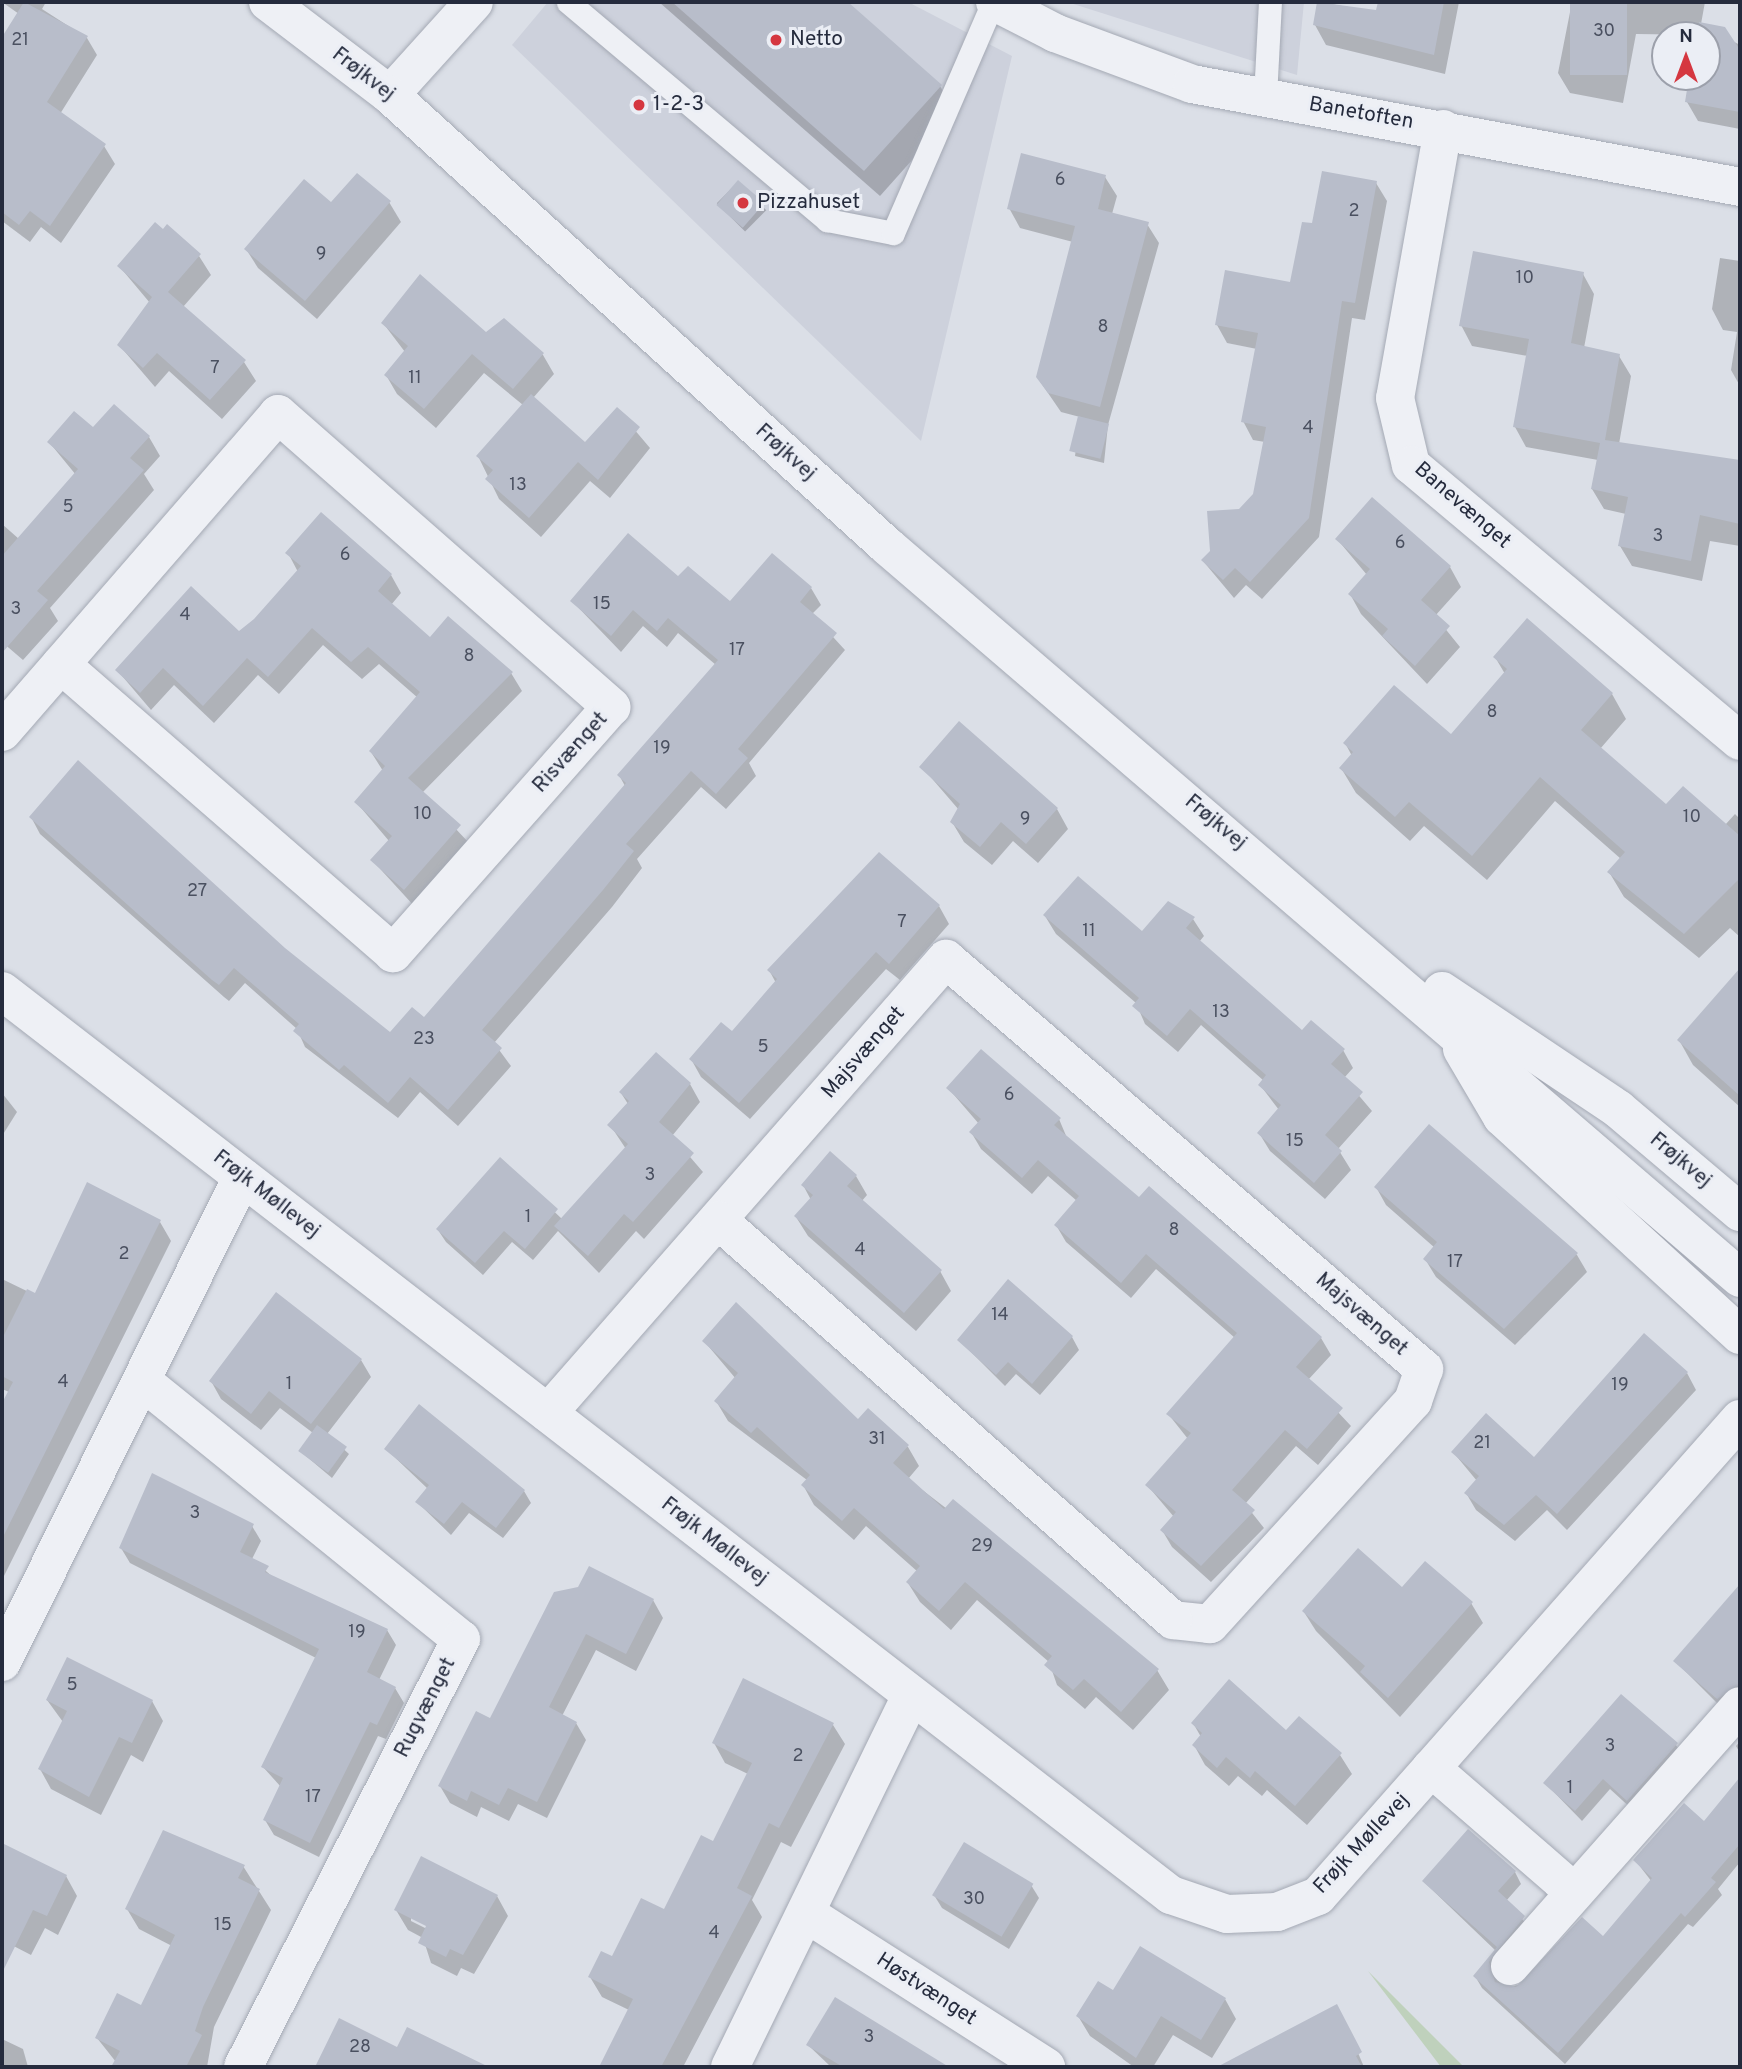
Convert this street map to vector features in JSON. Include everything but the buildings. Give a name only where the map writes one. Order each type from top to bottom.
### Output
[{"type":"street","name":"Frøjkvej","points":[[268,2],[390,95],[887,546],[1306,900],[1740,1278]]},
{"type":"street","points":[[390,95],[474,2]]},
{"type":"street","name":"Banetoften","points":[[994,2],[1055,33],[1192,84],[1443,129],[1740,187]]},
{"type":"street","name":"Banevænget","points":[[1443,129],[1395,398],[1411,465],[1740,741]]},
{"type":"street","name":"Risvænget","points":[[2,732],[61,664],[278,415],[611,707],[393,953],[61,664]]},
{"type":"street","name":"Frøjkvej","points":[[1306,900],[1618,1109],[1740,1212]]},
{"type":"street","name":"Majsvænget","points":[[548,1413],[946,959],[1424,1369],[1413,1401],[1210,1623],[1173,1620],[718,1220]]},
{"type":"street","name":"Frøjk Møllevej","points":[[2,991],[1171,1895],[1227,1914],[1277,1912],[1318,1896],[1740,1419]]},
{"type":"street","name":"Frøjkvej","points":[[1445,1020],[1502,1117],[1740,1335]]},
{"type":"street","points":[[2,1662],[242,1177]]},
{"type":"street","name":"Rugvænget","points":[[142,1381],[461,1639],[243,2067]]},
{"type":"street","points":[[730,2067],[807,1914],[911,1696]]},
{"type":"street","points":[[1510,1966],[1740,1706]]},
{"type":"street","points":[[1431,1768],[1574,1892]]},
{"type":"street","name":"Høstvænget","points":[[807,1914],[1046,2067]]},
{"type":"lane","points":[[568,2],[827,220],[893,233],[994,2]]},
{"type":"lane","points":[[1265,97],[1270,2]]},
{"type":"shaded area","points":[[548,2],[908,2],[1012,56],[921,441],[512,45]]},
{"type":"shaded area","points":[[1067,2],[1304,2],[1297,75]]},
{"type":"green space","points":[[1368,1971],[1464,2067],[1441,2067]]},
{"type":"place","name":"Netto","points":[[776,40]]},
{"type":"place","name":"1-2-3","points":[[639,105]]},
{"type":"place","name":"Pizzahuset","points":[[743,203]]}]
